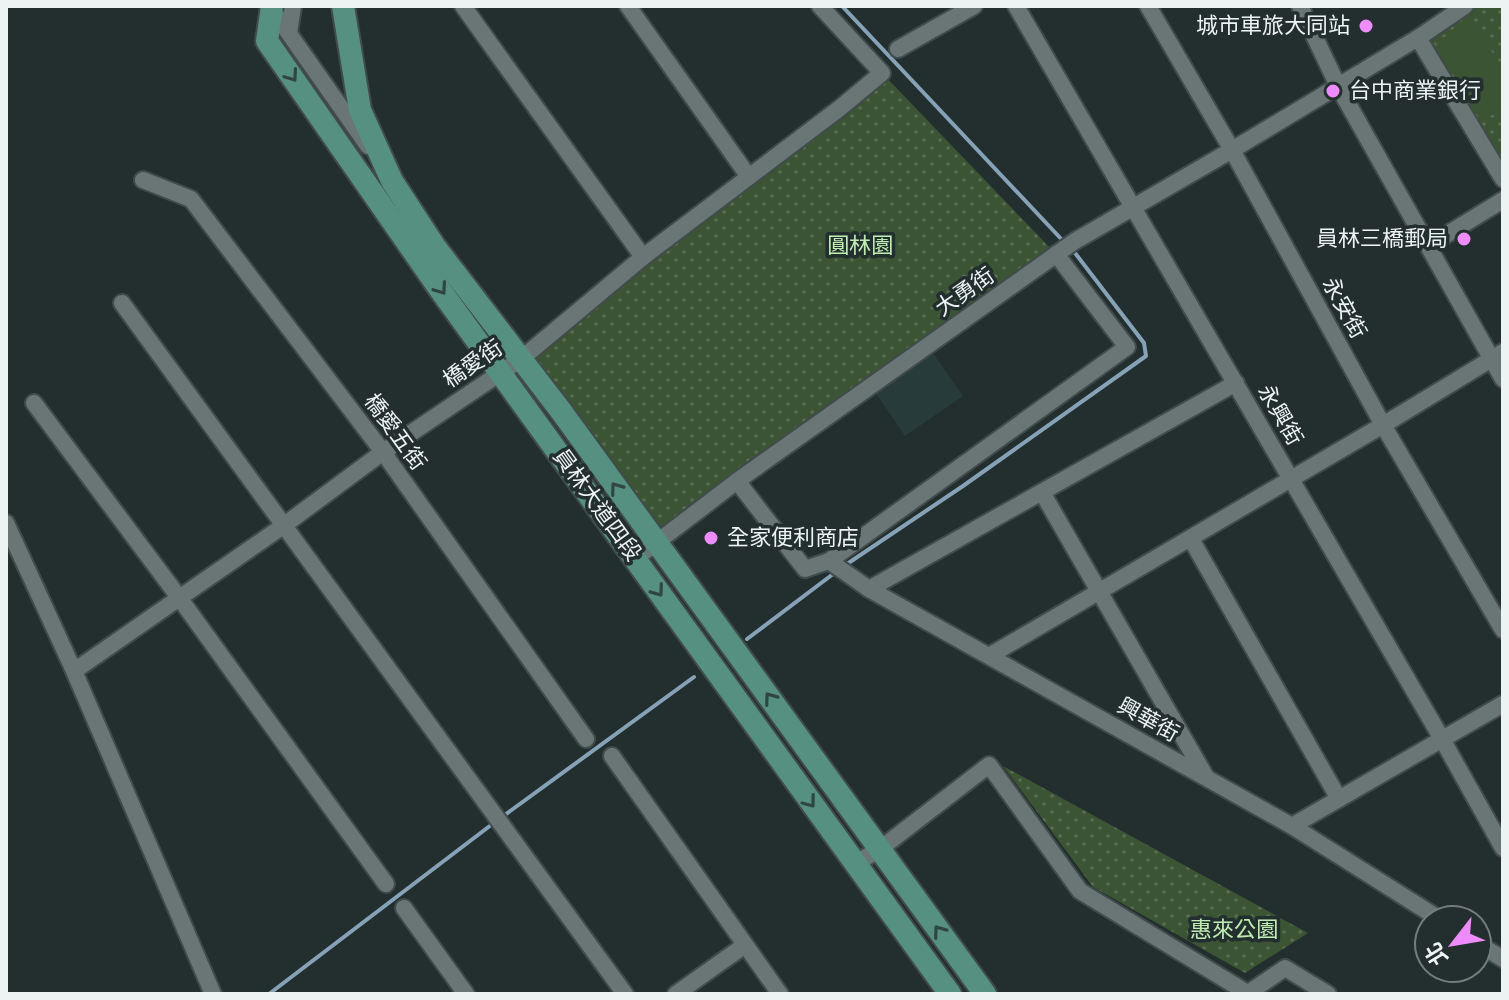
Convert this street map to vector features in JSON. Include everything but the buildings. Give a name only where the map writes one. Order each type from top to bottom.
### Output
[{"type":"main road","name":"員林大道四段","points":[[343,6],[360,110],[392,181],[435,247],[521,359],[985,994]]},
{"type":"main road","name":"員林大道四段","points":[[278,7],[267,41],[441,291],[950,994]]},
{"type":"street","points":[[463,6],[643,257]]},
{"type":"street","points":[[628,6],[749,177]]},
{"type":"street","name":"橋愛街","points":[[74,671],[283,526],[383,452],[521,359],[643,257],[882,73],[820,6]]},
{"type":"street","points":[[898,49],[974,6]]},
{"type":"street","name":"永興街","points":[[1016,6],[1503,848]]},
{"type":"street","name":"永安街","points":[[1148,6],[1232,150],[1383,425],[1503,630]]},
{"type":"street","name":"大勇街","points":[[635,559],[737,481],[1064,248],[1418,38],[1465,6]]},
{"type":"street","points":[[278,7],[289,33],[392,181]]},
{"type":"street","points":[[1299,8],[1338,86],[1428,246],[1498,355],[1503,379]]},
{"type":"street","points":[[1418,38],[1503,179]]},
{"type":"street","name":"橋愛五街","points":[[143,180],[191,199],[383,452],[586,739]]},
{"type":"street","points":[[1428,246],[1503,200]]},
{"type":"street","points":[[737,481],[805,569],[836,566],[1127,347],[1064,248]]},
{"type":"street","points":[[122,303],[625,994]]},
{"type":"street","points":[[989,656],[1498,355]]},
{"type":"street","points":[[869,589],[1236,383]]},
{"type":"street","points":[[34,403],[386,884]]},
{"type":"street","points":[[1043,494],[1207,778]]},
{"type":"street","points":[[6,523],[74,671],[213,994]]},
{"type":"street","points":[[1191,539],[1339,799]]},
{"type":"street","name":"興華街","points":[[836,566],[869,589],[1292,826],[1416,904]]},
{"type":"street","points":[[1292,826],[1503,704]]},
{"type":"street","points":[[1167,756],[1182,735]]},
{"type":"street","points":[[612,756],[780,994]]},
{"type":"street","points":[[856,863],[880,849],[989,765],[1080,891],[1248,994],[1285,968],[1328,994]]},
{"type":"street","points":[[404,908],[466,994]]},
{"type":"street","points":[[676,994],[745,945]]},
{"type":"shaded area","points":[[933,353],[963,396],[905,436],[875,392]]},
{"type":"green space","points":[[1465,6],[1503,6],[1503,172],[1421,36]]},
{"type":"green space","points":[[1472,19],[1503,70],[1503,108],[1483,121],[1436,43]]},
{"type":"green space","name":"圓林園","points":[[882,73],[1056,254],[657,544],[521,359]]},
{"type":"green space","name":"惠來公園","points":[[1003,766],[1308,933],[1245,973],[1093,887]]},
{"type":"waterway","points":[[842,6],[1065,243]]},
{"type":"waterway","points":[[844,566],[1146,356],[1144,343],[1072,249]]},
{"type":"waterway","points":[[747,639],[837,571]]},
{"type":"waterway","points":[[502,817],[694,677]]},
{"type":"waterway","points":[[269,994],[495,822]]},
{"type":"place","name":"城市車旅大同站","points":[[1366,26]]},
{"type":"place","name":"台中商業銀行","points":[[1333,91]]},
{"type":"place","name":"員林三橋郵局","points":[[1464,239]]},
{"type":"place","name":"全家便利商店","points":[[711,538]]}]
